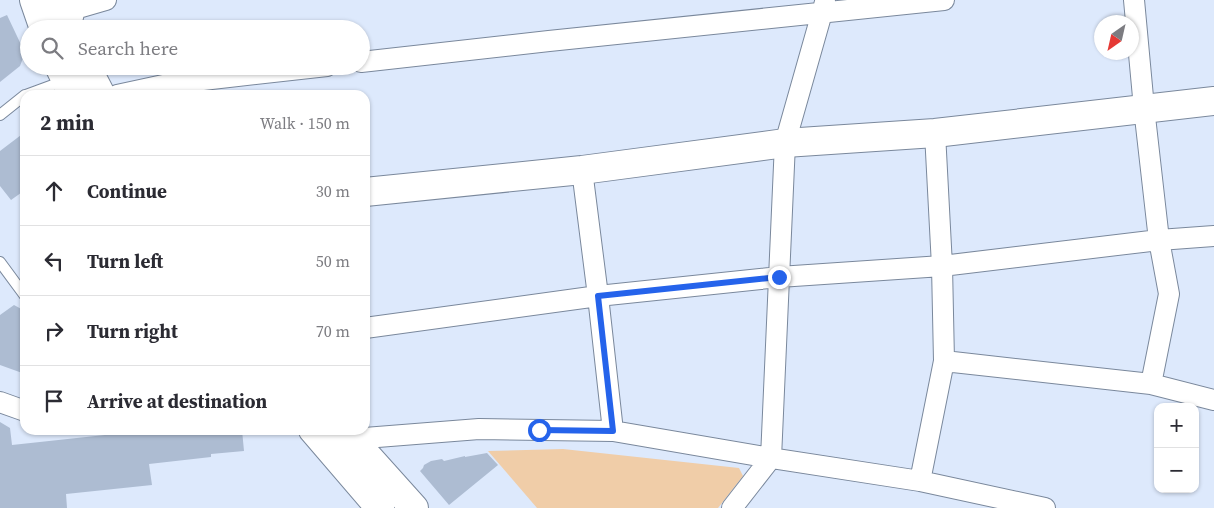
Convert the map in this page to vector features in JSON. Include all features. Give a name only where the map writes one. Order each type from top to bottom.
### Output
[{"type":"street","points":[[34,0],[41,20]]},
{"type":"street","points":[[59,0],[66,20]]},
{"type":"street","points":[[72,20],[76,9],[106,0]]},
{"type":"street","points":[[370,61],[824,7],[944,0]]},
{"type":"street","points":[[1134,0],[1159,240],[1169,294],[1151,384]]},
{"type":"street","points":[[732,508],[771,458],[785,143],[824,7]]},
{"type":"street","points":[[140,90],[168,84],[247,75]]},
{"type":"street","points":[[71,77],[93,90]]},
{"type":"street","points":[[370,191],[582,170],[785,143],[935,132],[1214,101]]},
{"type":"street","points":[[920,481],[944,361],[942,266],[935,132]]},
{"type":"street","points":[[582,170],[613,431]]},
{"type":"street","points":[[370,327],[598,296],[779,277],[942,266],[1159,240],[1214,236]]},
{"type":"street","points":[[944,361],[1151,384],[1214,400]]},
{"type":"street","points":[[0,402],[20,409]]},
{"type":"street","points":[[370,433],[479,429],[613,431],[920,481],[1045,508]]},
{"type":"street","points":[[317,435],[380,508]]},
{"type":"street","points":[[349,435],[414,508]]},
{"type":"lane","points":[[38,90],[71,77]]},
{"type":"lane","points":[[0,115],[20,99]]},
{"type":"lane","points":[[0,262],[20,289]]},
{"type":"shaded area","points":[[563,449],[739,468],[743,476],[718,508],[537,508],[488,451]]},
{"type":"building","points":[[7,15],[20,42],[20,66],[0,82],[0,18]]},
{"type":"building","points":[[20,136],[20,194],[11,200],[0,186],[0,151]]},
{"type":"building","points":[[14,305],[20,308],[20,372],[0,365],[0,315]]},
{"type":"building","points":[[0,422],[10,428],[12,445],[105,435],[242,435],[244,451],[211,454],[211,457],[149,464],[152,485],[66,494],[67,508],[0,508]]},
{"type":"building","points":[[487,453],[498,465],[449,505],[420,471],[424,465],[431,461],[442,459],[444,461]]},
{"type":"route","points":[[539,430],[613,431],[598,296],[779,277]]}]
